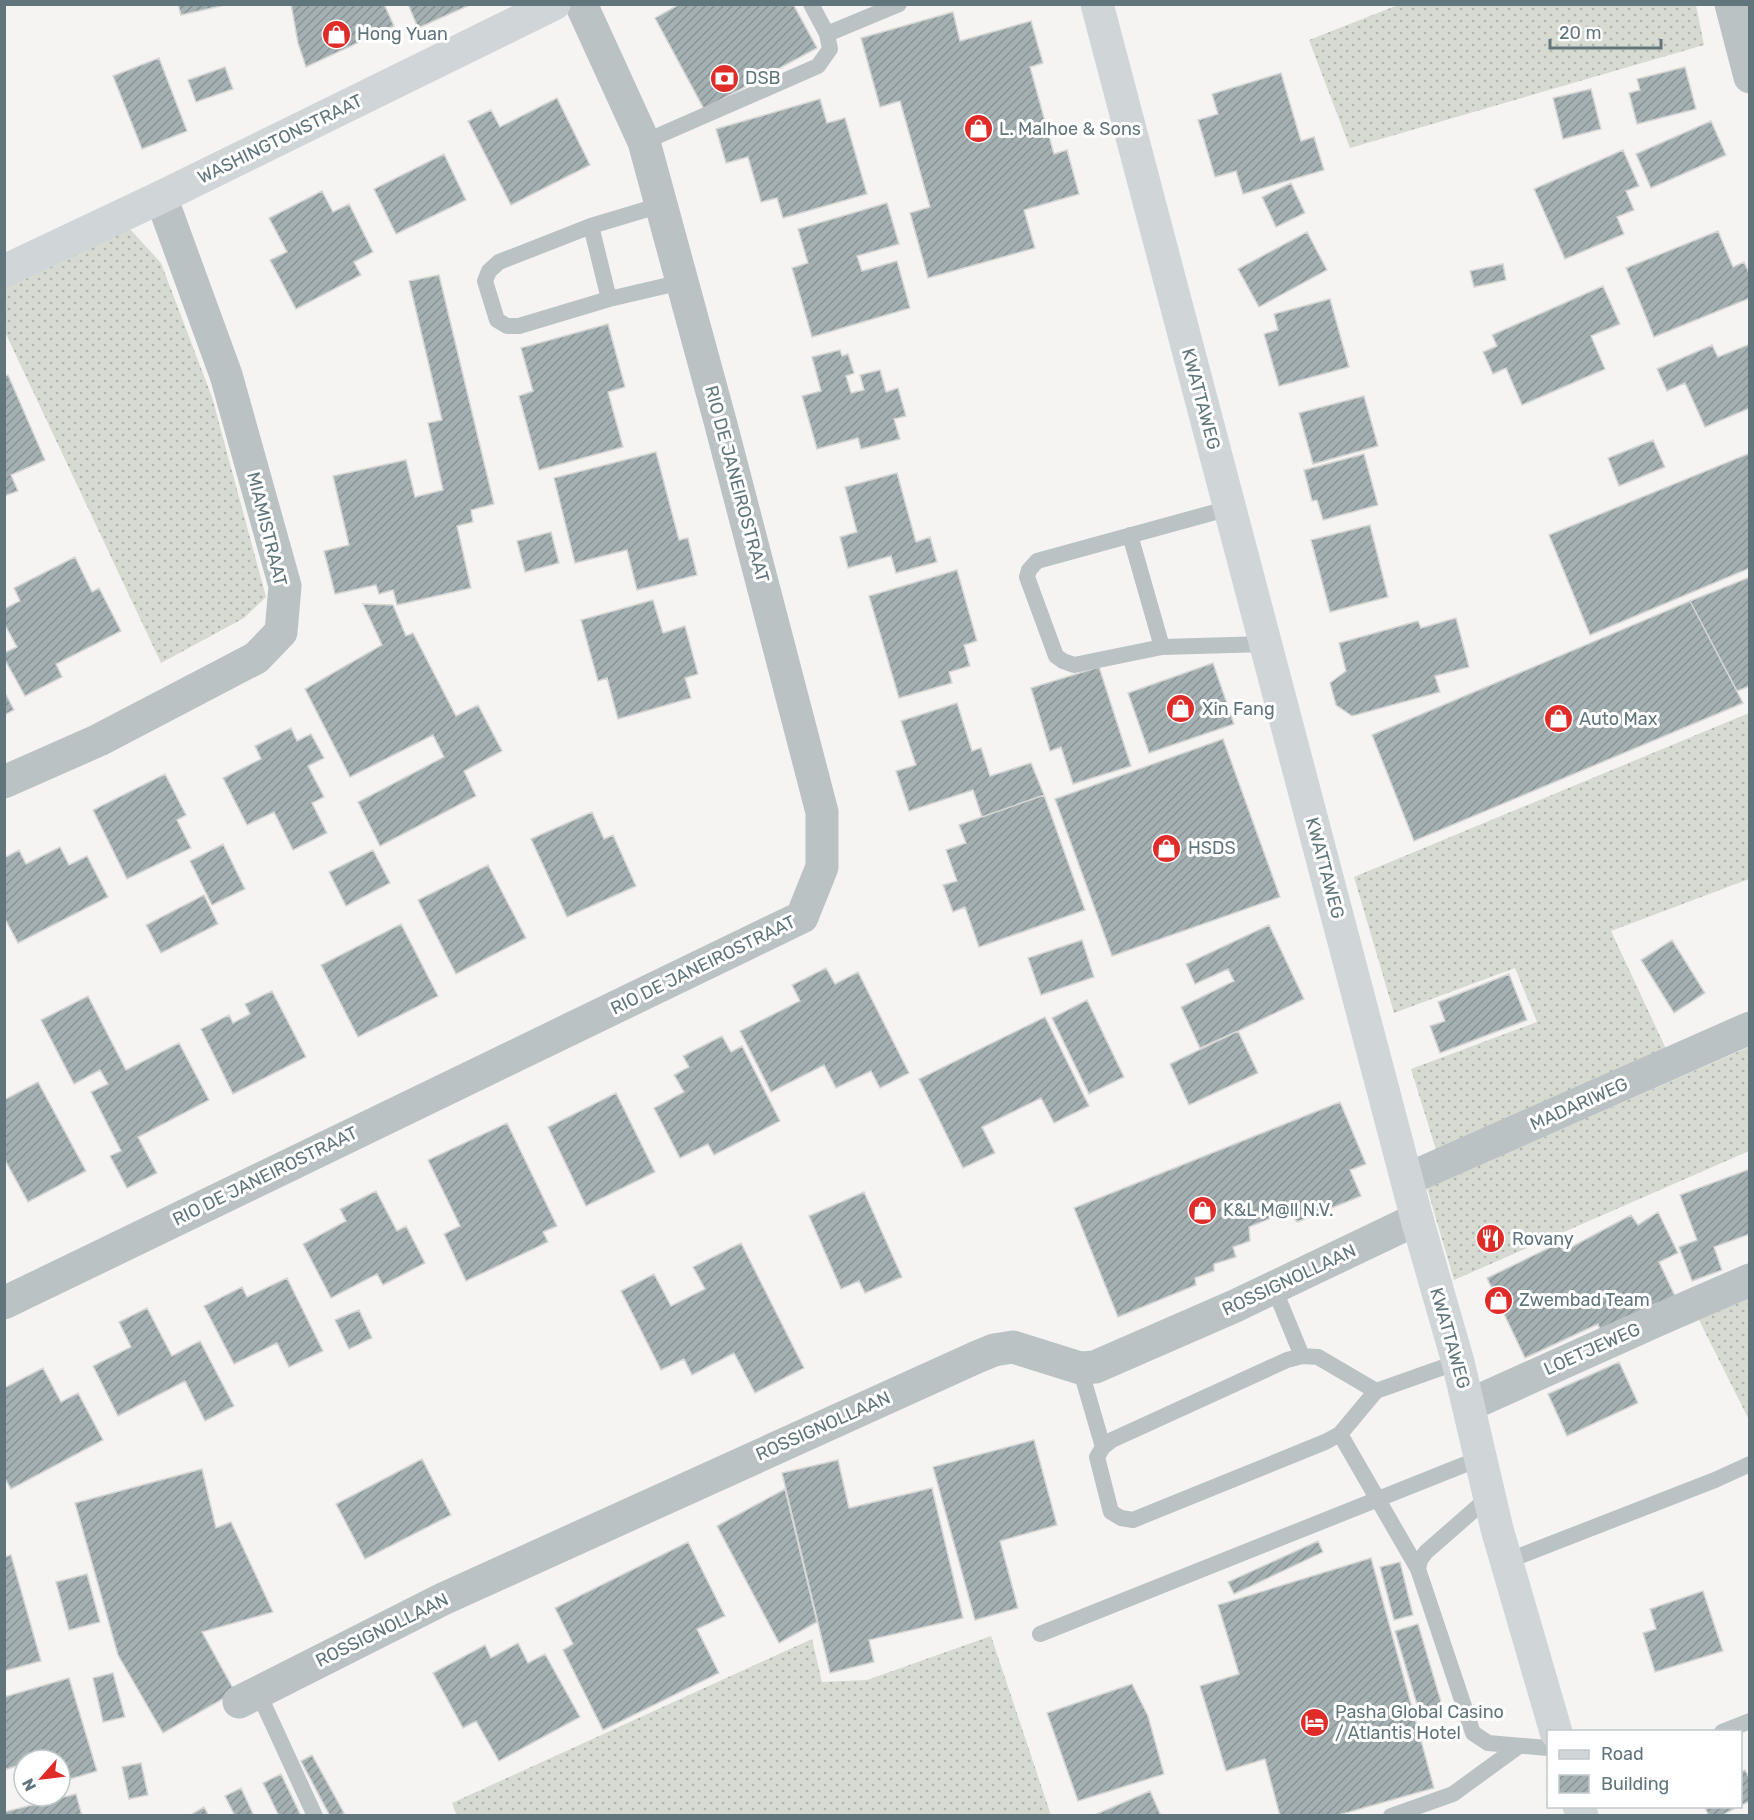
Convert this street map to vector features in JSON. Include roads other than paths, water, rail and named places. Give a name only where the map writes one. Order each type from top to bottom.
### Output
[{"type":"main road","name":"WASHINGTONSTRAAT","points":[[4,271],[161,197],[554,4]]},
{"type":"main road","name":"KWATTAWEG","points":[[1097,4],[1417,1219],[1458,1362],[1507,1561],[1556,1730]]},
{"type":"street","name":"RIO DE JANEIROSTRAAT","points":[[4,1303],[802,917],[822,867],[822,812],[644,142],[581,4]]},
{"type":"street","points":[[1731,4],[1749,77]]},
{"type":"street","name":"MIAMISTRAAT","points":[[4,782],[99,740],[256,658],[281,632],[285,586],[279,564],[226,375],[161,197]]},
{"type":"street","name":"MADARIWEG","points":[[1408,1179],[1749,1028]]},
{"type":"street","name":"ROSSIGNOLLAAN","points":[[248,1697],[443,1599],[994,1350],[1013,1347],[1080,1368],[1095,1367],[1274,1288],[1417,1219]]},
{"type":"street","name":"LOETJEWEG","points":[[1469,1405],[1749,1280]]},
{"type":"lane","points":[[644,142],[818,66],[830,49],[827,34],[811,4]]},
{"type":"lane","points":[[827,34],[899,4]]},
{"type":"lane","points":[[661,205],[591,226],[499,262],[489,271],[485,281],[497,320],[507,326],[519,326],[682,282]]},
{"type":"lane","points":[[591,226],[609,300]]},
{"type":"lane","points":[[1230,508],[1037,561],[1029,570],[1027,577],[1056,656],[1074,665],[1162,647],[1266,644]]},
{"type":"lane","points":[[1130,535],[1162,647]]},
{"type":"lane","points":[[1274,1288],[1302,1356]]},
{"type":"lane","points":[[1376,1391],[1318,1357],[1302,1356],[1287,1360],[1112,1440],[1103,1447],[1097,1457],[1112,1512],[1121,1518],[1133,1520],[1325,1442],[1340,1434],[1376,1391],[1458,1362]]},
{"type":"lane","points":[[1080,1368],[1103,1447]]},
{"type":"lane","points":[[1340,1434],[1418,1569],[1473,1733],[1488,1743],[1547,1748]]},
{"type":"lane","points":[[1040,1634],[1481,1458]]},
{"type":"lane","points":[[1507,1561],[1715,1480],[1749,1464]]},
{"type":"lane","points":[[1418,1569],[1420,1560],[1426,1552],[1490,1496]]},
{"type":"lane","points":[[248,1697],[315,1815]]},
{"type":"lane","points":[[1725,1730],[1749,1721]]},
{"type":"lane","points":[[1391,1815],[1453,1794],[1519,1746]]},
{"type":"place","name":"Hong Yuan","points":[[336,34]]},
{"type":"place","name":"DSB","points":[[724,78]]},
{"type":"place","name":"L. Malhoe & Sons","points":[[978,129]]},
{"type":"place","name":"Xin Fang","points":[[1181,709]]},
{"type":"place","name":"Auto Max","points":[[1558,719]]},
{"type":"place","name":"HSDS","points":[[1167,848]]},
{"type":"place","name":"K&L M@ll N.V.","points":[[1202,1210]]},
{"type":"place","name":"Rovany","points":[[1491,1239]]},
{"type":"place","name":"Zwembad Team","points":[[1498,1300]]},
{"type":"place","name":"Pasha Global Casino / Atlantis Hotel","points":[[1314,1722]]}]
